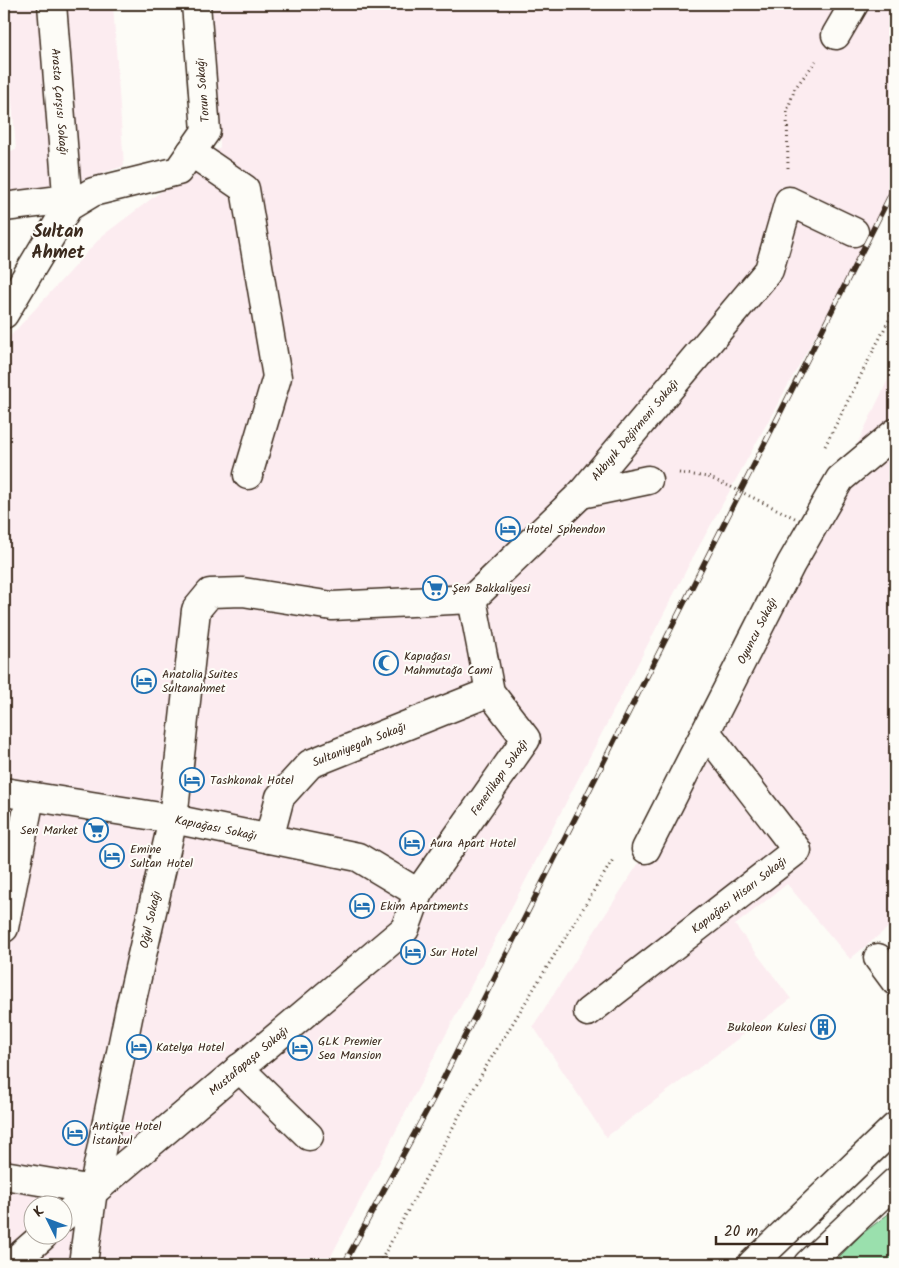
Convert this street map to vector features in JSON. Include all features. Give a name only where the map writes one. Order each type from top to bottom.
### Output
[{"type":"street","name":"Arasta Çarşısı Sokağı","points":[[52,4],[68,203]]},
{"type":"street","name":"Torun Sokağı","points":[[68,203],[93,192],[178,171],[206,131],[196,4]]},
{"type":"street","points":[[836,35],[854,4]]},
{"type":"street","points":[[191,152],[245,189],[277,377],[248,474]]},
{"type":"street","points":[[789,201],[854,232]]},
{"type":"street","name":"Akbıyık Değirmeni Sokağı","points":[[472,599],[581,494],[769,270],[789,201]]},
{"type":"street","points":[[4,207],[68,203]]},
{"type":"street","points":[[4,314],[68,203]]},
{"type":"street","name":"Oyuncu Sokağı","points":[[646,848],[791,564],[840,479],[895,433]]},
{"type":"street","points":[[581,494],[648,480]]},
{"type":"street","name":"Oğul Sokağı","points":[[83,1264],[93,1190],[130,1008],[173,818],[196,610],[210,593],[243,592],[332,606],[472,599]]},
{"type":"street","name":"Fenerlikapı Sokağı","points":[[418,893],[526,739],[490,692],[472,599]]},
{"type":"street","name":"Sultaniyegah Sokağı","points":[[269,839],[280,797],[310,764],[490,692]]},
{"type":"street","name":"Kapıağası Hisarı Sokağı","points":[[588,1012],[797,850],[706,732]]},
{"type":"street","name":"Kapıağası Sokağı","points":[[4,792],[30,798],[173,818],[358,857],[418,893]]},
{"type":"street","points":[[4,928],[30,798]]},
{"type":"street","name":"Mustafapaşa Sokağı","points":[[72,1209],[405,929],[418,893]]},
{"type":"street","points":[[878,958],[895,981]]},
{"type":"street","points":[[239,1068],[309,1136]]},
{"type":"street","points":[[752,1264],[895,1127]]},
{"type":"street","points":[[4,1175],[93,1190]]},
{"type":"street","points":[[808,1264],[895,1182]]},
{"type":"street","points":[[11,1264],[32,1246]]},
{"type":"path","points":[[789,201],[787,111],[795,88],[836,35]]},
{"type":"path","points":[[823,450],[895,308]]},
{"type":"path","points":[[708,477],[799,520]]},
{"type":"path","points":[[378,1264],[484,1070],[617,854]]},
{"type":"shaded area","points":[[4,4],[113,4],[124,166],[66,185],[4,193],[4,152],[16,150]]},
{"type":"shaded area","points":[[212,4],[895,4],[895,185],[882,215],[691,561],[327,1264],[4,1264],[4,343],[102,236],[220,147]]},
{"type":"shaded area","points":[[895,365],[895,922],[850,959],[787,884],[735,925],[791,999],[606,1137],[533,1026],[707,758]]},
{"type":"green space","points":[[895,1209],[895,1264],[832,1264],[863,1233]]},
{"type":"railway","points":[[344,1264],[432,1101],[895,186]]},
{"type":"place","name":"Hotel Sphendon","points":[[508,529]]},
{"type":"place","name":"Şen Bakkaliyesi","points":[[435,588]]},
{"type":"place","name":"Kapıağası Mahmutağa Cami","points":[[386,663]]},
{"type":"place","name":"Anatolia Suites Sultanahmet","points":[[144,681]]},
{"type":"place","name":"Tashkonak Hotel","points":[[192,780]]},
{"type":"place","name":"Sen Market","points":[[96,830]]},
{"type":"place","name":"Aura Apart Hotel","points":[[412,843]]},
{"type":"place","name":"Emine Sultan Hotel","points":[[112,856]]},
{"type":"place","name":"Ekim Apartments","points":[[362,906]]},
{"type":"place","name":"Sur Hotel","points":[[413,952]]},
{"type":"place","name":"Bukoleon Kulesi","points":[[823,1027]]},
{"type":"place","name":"Katelya Hotel","points":[[139,1047]]},
{"type":"place","name":"GLK Premier Sea Mansion","points":[[300,1048]]},
{"type":"place","name":"Antique Hotel İstanbul","points":[[75,1133]]},
{"type":"district","name":"Sultan Ahmet","points":[[58,242]]}]
